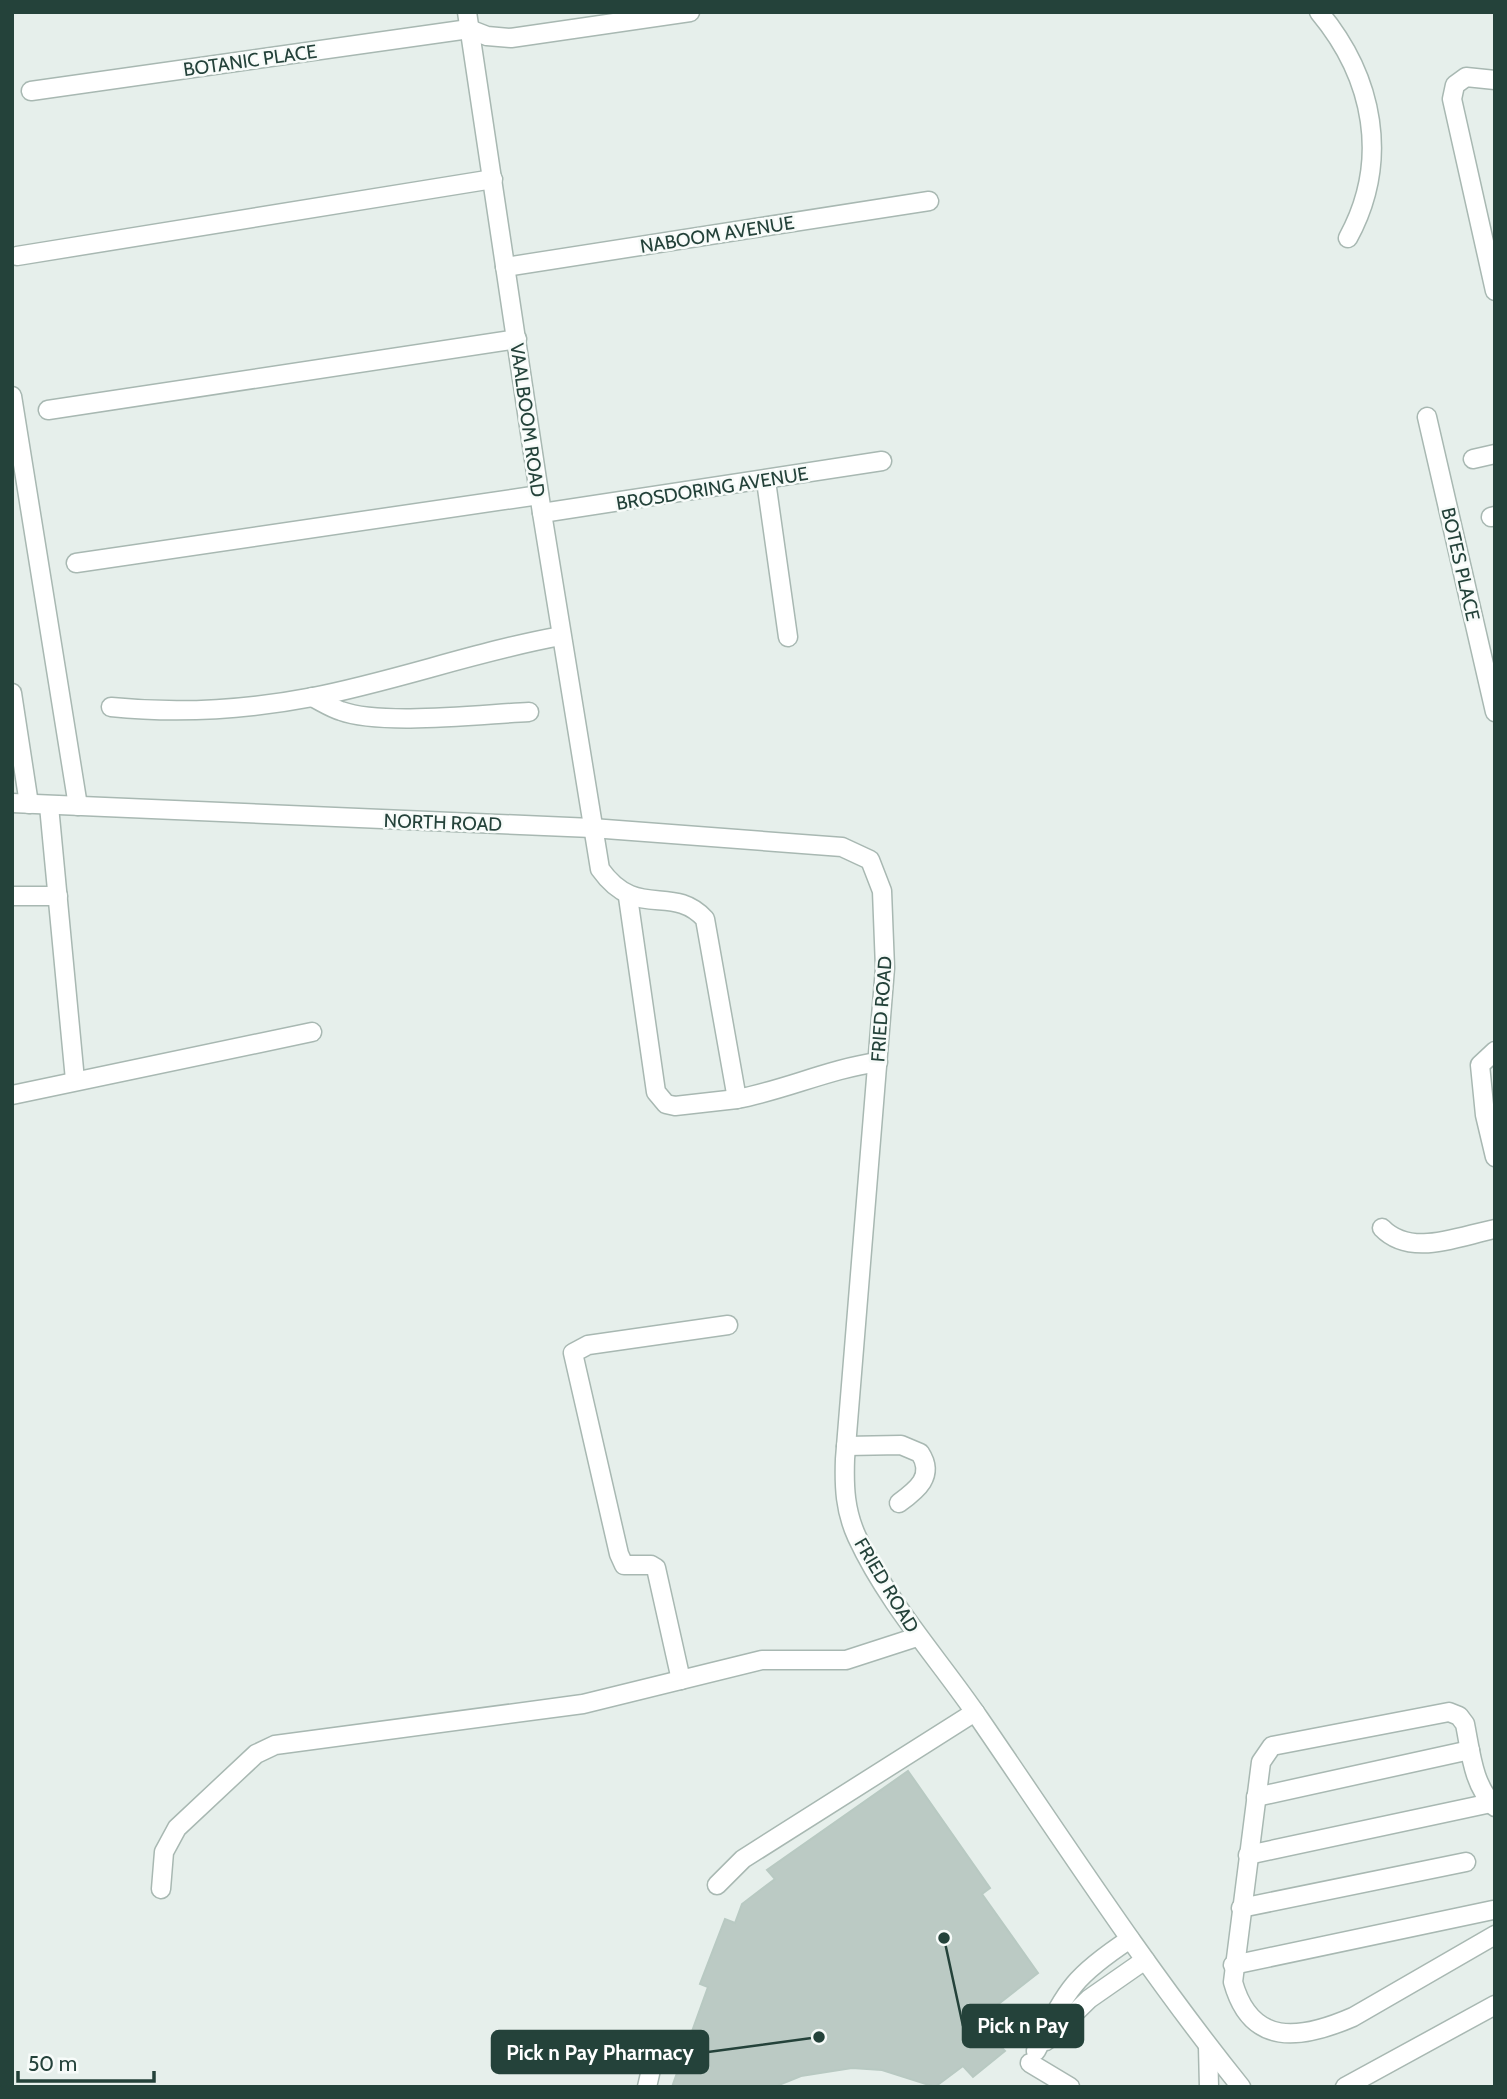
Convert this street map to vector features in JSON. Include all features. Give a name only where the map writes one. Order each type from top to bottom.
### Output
[{"type":"street","points":[[468,20],[487,36],[511,38],[690,12]]},
{"type":"street","points":[[1319,12],[1349,55],[1372,121],[1374,148],[1370,179],[1360,215],[1348,238]]},
{"type":"street","name":"BOTANIC PLACE","points":[[31,91],[468,20]]},
{"type":"street","name":"VAALBOOM ROAD","points":[[468,20],[592,828],[600,869],[628,897]]},
{"type":"street","points":[[1495,80],[1466,76],[1455,85],[1452,99],[1495,291]]},
{"type":"street","points":[[16,257],[493,179]]},
{"type":"street","name":"NABOOM AVENUE","points":[[505,267],[929,201]]},
{"type":"street","points":[[48,410],[517,339]]},
{"type":"street","points":[[12,396],[65,806],[58,896],[75,1080]]},
{"type":"street","name":"BOTES PLACE","points":[[1426,417],[1495,712]]},
{"type":"street","points":[[1473,459],[1495,454]]},
{"type":"street","name":"BROSDORING AVENUE","points":[[542,513],[766,481],[882,461]]},
{"type":"street","points":[[12,462],[65,806]]},
{"type":"street","points":[[766,481],[789,637]]},
{"type":"street","points":[[76,563],[539,495]]},
{"type":"street","points":[[111,707],[205,711],[312,697],[480,653],[561,636]]},
{"type":"street","points":[[12,694],[21,804]]},
{"type":"street","points":[[312,697],[343,712],[357,714],[431,717],[529,712]]},
{"type":"street","name":"NORTH ROAD","points":[[21,804],[592,828],[842,847],[870,860]]},
{"type":"street","name":"FRIED ROAD","points":[[870,860],[880,879],[884,912],[885,968],[846,1446],[844,1486],[851,1520],[879,1575],[918,1637],[975,1712],[1145,1960],[1241,2087]]},
{"type":"street","points":[[12,896],[58,896]]},
{"type":"street","points":[[737,1099],[705,919],[691,906],[628,897],[656,1092],[666,1104],[675,1106],[737,1099],[777,1091],[842,1067],[878,1062]]},
{"type":"street","points":[[12,1095],[312,1032]]},
{"type":"street","points":[[1495,1051],[1480,1065],[1485,1115],[1495,1157]]},
{"type":"street","points":[[1382,1228],[1393,1239],[1416,1245],[1495,1229]]},
{"type":"street","points":[[681,1680],[656,1568],[651,1565],[624,1565],[619,1554],[573,1353],[588,1345],[728,1325]]},
{"type":"street","points":[[846,1446],[901,1445],[920,1452],[926,1469],[924,1480],[919,1488],[899,1503]]},
{"type":"street","points":[[161,1889],[164,1852],[177,1828],[256,1754],[275,1745],[583,1704],[762,1660],[846,1660],[918,1637]]},
{"type":"street","points":[[717,1885],[743,1859],[975,1712]]},
{"type":"street","points":[[1493,1805],[1483,1795],[1477,1781],[1465,1724],[1460,1716],[1449,1712],[1272,1746],[1261,1762],[1233,1965],[1238,2000],[1258,2026],[1268,2032],[1294,2032],[1336,2025],[1495,1935]]},
{"type":"street","points":[[1256,1797],[1470,1750]]},
{"type":"street","points":[[1248,1855],[1493,1805]]},
{"type":"street","points":[[1241,1908],[1466,1863]]},
{"type":"street","points":[[1233,1965],[1494,1910]]},
{"type":"street","points":[[1130,1939],[1093,1964],[1073,1983],[1055,2010],[1036,2051],[1089,1999],[1145,1960]]},
{"type":"street","points":[[1345,2087],[1495,2005]]},
{"type":"street","points":[[1208,2046],[1209,2087]]},
{"type":"street","points":[[1030,2063],[1070,2087]]},
{"type":"street","points":[[647,2087],[652,2065]]},
{"type":"building","points":[[908,1771],[990,1888],[982,1894],[1038,1973],[996,2006],[1012,2029],[996,2042],[1005,2051],[973,2077],[963,2066],[935,2087],[882,2070],[852,2068],[801,2076],[774,2087],[672,2087],[708,1987],[700,1984],[725,1919],[735,1923],[742,1904],[775,1879],[767,1870]]},
{"type":"place","name":"Pick n Pay","points":[[944,1938]]},
{"type":"place","name":"Pick n Pay Pharmacy","points":[[819,2037]]}]
